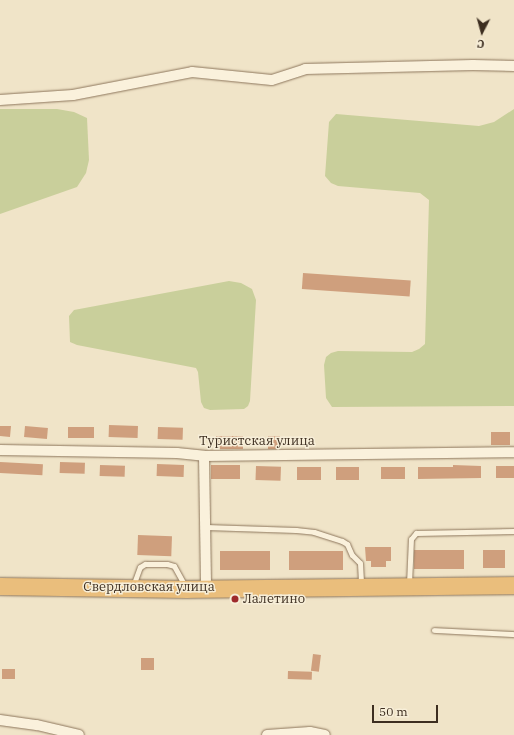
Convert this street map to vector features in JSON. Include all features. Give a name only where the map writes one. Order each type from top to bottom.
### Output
[{"type":"highway","name":"Свердловская улица","points":[[0,586],[186,589],[514,585]]},
{"type":"street","points":[[0,100],[73,95],[192,72],[272,80],[305,69],[473,65],[514,66]]},
{"type":"street","name":"Туристская улица","points":[[0,450],[177,453],[204,456],[514,452]]},
{"type":"street","points":[[204,456],[206,588]]},
{"type":"street","points":[[0,720],[37,725],[79,735]]},
{"type":"street","points":[[267,735],[323,734]]},
{"type":"lane","points":[[206,527],[296,530],[314,532],[342,541],[347,544],[352,555],[360,563],[361,586]]},
{"type":"lane","points":[[409,586],[411,539],[416,533],[514,531]]},
{"type":"lane","points":[[132,588],[140,567],[145,564],[167,564],[174,566],[186,589]]},
{"type":"lane","points":[[434,630],[514,634]]},
{"type":"green space","points":[[0,109],[57,109],[74,112],[87,118],[89,160],[86,173],[77,187],[0,214]]},
{"type":"green space","points":[[514,109],[514,406],[332,407],[326,398],[324,365],[326,357],[331,353],[338,351],[412,352],[425,344],[429,200],[420,193],[338,186],[331,183],[325,176],[329,122],[336,114],[479,126],[494,122]]},
{"type":"green space","points":[[229,281],[241,283],[252,289],[256,300],[250,401],[248,406],[244,409],[210,410],[204,408],[201,402],[198,372],[196,368],[77,345],[70,342],[69,316],[74,310]]},
{"type":"building","points":[[303,273],[411,281],[410,296],[302,289]]},
{"type":"building","points":[[109,425],[138,426],[138,438],[109,437]]},
{"type":"building","points":[[0,426],[11,426],[10,437],[0,436]]},
{"type":"building","points":[[25,426],[48,428],[47,439],[24,437]]},
{"type":"building","points":[[68,427],[94,427],[94,438],[68,438]]},
{"type":"building","points":[[158,427],[183,428],[183,440],[158,439]]},
{"type":"building","points":[[491,432],[510,432],[510,445],[491,445]]},
{"type":"building","points":[[216,436],[243,436],[243,449],[216,449]]},
{"type":"building","points":[[268,436],[280,436],[280,449],[268,449]]},
{"type":"building","points":[[0,462],[43,464],[42,475],[0,473]]},
{"type":"building","points":[[60,462],[85,463],[85,474],[60,473]]},
{"type":"building","points":[[157,464],[184,465],[184,477],[157,476]]},
{"type":"building","points":[[100,465],[125,466],[125,477],[100,476]]},
{"type":"building","points":[[211,465],[240,465],[240,479],[211,479]]},
{"type":"building","points":[[453,465],[481,466],[481,478],[418,479],[418,467],[453,467]]},
{"type":"building","points":[[256,466],[281,467],[280,481],[256,480]]},
{"type":"building","points":[[496,466],[514,466],[514,478],[496,478]]},
{"type":"building","points":[[297,467],[321,467],[321,480],[297,480]]},
{"type":"building","points":[[336,467],[359,467],[359,480],[336,480]]},
{"type":"building","points":[[381,467],[405,467],[405,479],[381,479]]},
{"type":"building","points":[[138,535],[172,536],[171,556],[137,555]]},
{"type":"building","points":[[365,547],[391,547],[391,561],[386,561],[386,567],[371,567],[371,561],[366,561]]},
{"type":"building","points":[[414,550],[464,550],[464,569],[414,569]]},
{"type":"building","points":[[483,550],[505,550],[505,568],[483,568]]},
{"type":"building","points":[[220,551],[270,551],[270,570],[220,570]]},
{"type":"building","points":[[289,551],[343,551],[343,570],[289,570]]},
{"type":"building","points":[[313,654],[321,655],[319,672],[311,671]]},
{"type":"building","points":[[141,658],[154,658],[154,670],[141,670]]},
{"type":"building","points":[[2,669],[15,669],[15,679],[2,679]]},
{"type":"building","points":[[288,671],[312,672],[312,680],[288,679]]},
{"type":"place","name":"Лалетино","points":[[235,599]]}]
